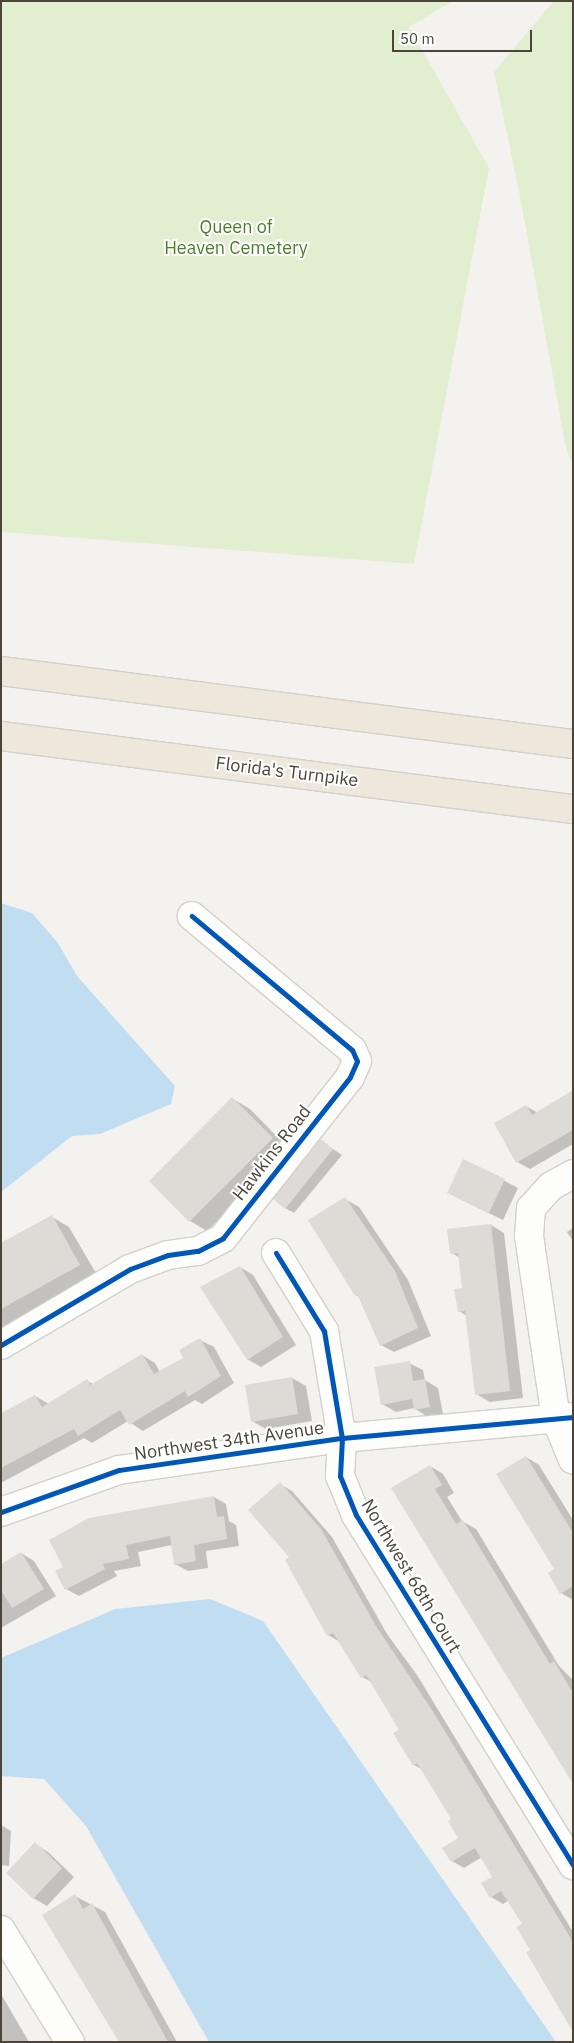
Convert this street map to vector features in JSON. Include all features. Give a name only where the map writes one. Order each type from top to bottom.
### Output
[{"type":"highway","points":[[1,671],[573,744]]},
{"type":"highway","name":"Florida's Turnpike","points":[[1,736],[573,809]]},
{"type":"street","name":"Hawkins Road","points":[[1,1345],[130,1269],[168,1255],[198,1250],[223,1238],[350,1077],[357,1061],[352,1050],[192,916]]},
{"type":"street","points":[[573,1174],[552,1186],[531,1208],[529,1236],[573,1460]]},
{"type":"street","name":"Northwest 68th Court","points":[[276,1253],[324,1331],[342,1438],[340,1476],[356,1515],[573,1865]]},
{"type":"street","name":"Northwest 34th Avenue","points":[[1,1512],[119,1470],[342,1438],[564,1418]]},
{"type":"street","points":[[1,1930],[70,2042]]},
{"type":"green space","name":"Queen of Heaven Cemetery","points":[[1,1],[453,1],[409,27],[489,168],[414,564],[1,532]]},
{"type":"green space","points":[[554,1],[573,1],[573,465],[566,448],[519,191],[494,72]]},
{"type":"water","points":[[1,903],[32,913],[58,943],[77,976],[175,1086],[171,1104],[100,1134],[72,1136],[1,1192]]},
{"type":"water","points":[[210,1599],[263,1621],[556,2042],[209,2042],[86,1826],[44,1779],[1,1776],[1,1658],[115,1609]]},
{"type":"building","points":[[573,1090],[573,1130],[516,1163],[494,1123],[526,1105],[532,1115]]},
{"type":"building","points":[[232,1097],[273,1138],[189,1222],[149,1181]]},
{"type":"building","points":[[321,1139],[333,1149],[285,1209],[273,1199]]},
{"type":"building","points":[[463,1159],[505,1179],[489,1213],[447,1193]]},
{"type":"building","points":[[345,1197],[395,1271],[418,1328],[380,1346],[357,1294],[355,1296],[308,1220]]},
{"type":"building","points":[[52,1215],[80,1265],[1,1309],[1,1243]]},
{"type":"building","points":[[491,1224],[510,1391],[475,1395],[465,1311],[458,1312],[454,1289],[462,1288],[458,1253],[450,1254],[447,1229]]},
{"type":"building","points":[[240,1266],[283,1337],[247,1360],[200,1287]]},
{"type":"building","points":[[200,1338],[221,1376],[188,1397],[185,1391],[129,1425],[120,1410],[78,1436],[74,1429],[1,1468],[1,1413],[35,1395],[42,1407],[87,1379],[90,1385],[142,1354],[154,1374],[183,1358],[179,1350]]},
{"type":"building","points":[[410,1361],[413,1381],[425,1379],[430,1407],[414,1410],[412,1399],[381,1405],[374,1367]]},
{"type":"building","points":[[292,1377],[298,1414],[251,1422],[245,1385]]},
{"type":"building","points":[[526,1456],[573,1533],[573,1586],[560,1594],[548,1573],[554,1569],[496,1474]]},
{"type":"building","points":[[430,1465],[442,1485],[435,1489],[456,1524],[463,1520],[550,1664],[554,1661],[573,1693],[573,1784],[391,1488]]},
{"type":"building","points":[[280,1482],[321,1529],[376,1626],[432,1710],[573,1942],[573,2032],[526,1952],[530,1950],[516,1927],[522,1924],[501,1891],[490,1898],[481,1883],[492,1877],[475,1848],[451,1862],[442,1848],[458,1838],[448,1821],[451,1819],[417,1763],[413,1766],[393,1733],[399,1730],[366,1675],[361,1678],[333,1633],[327,1636],[285,1560],[289,1557],[248,1510]]},
{"type":"building","points":[[214,1496],[217,1517],[224,1516],[227,1539],[194,1545],[196,1561],[174,1565],[170,1536],[126,1545],[129,1559],[103,1564],[105,1569],[65,1590],[55,1571],[63,1567],[49,1540],[89,1518]]},
{"type":"building","points":[[21,1552],[44,1589],[12,1608],[1,1590],[1,1564]]},
{"type":"building","points":[[35,1842],[62,1868],[33,1899],[6,1873]]},
{"type":"building","points":[[75,1894],[83,1909],[92,1903],[168,2042],[119,2042],[42,1915]]},
{"type":"cycle path","points":[[1,1345],[130,1269],[168,1255],[198,1251],[223,1238],[350,1077],[357,1061],[352,1050],[192,916]]},
{"type":"cycle path","points":[[276,1253],[324,1331],[342,1438],[340,1476],[356,1515],[573,1865]]},
{"type":"cycle path","points":[[1,1512],[119,1470],[342,1438],[573,1417]]}]
